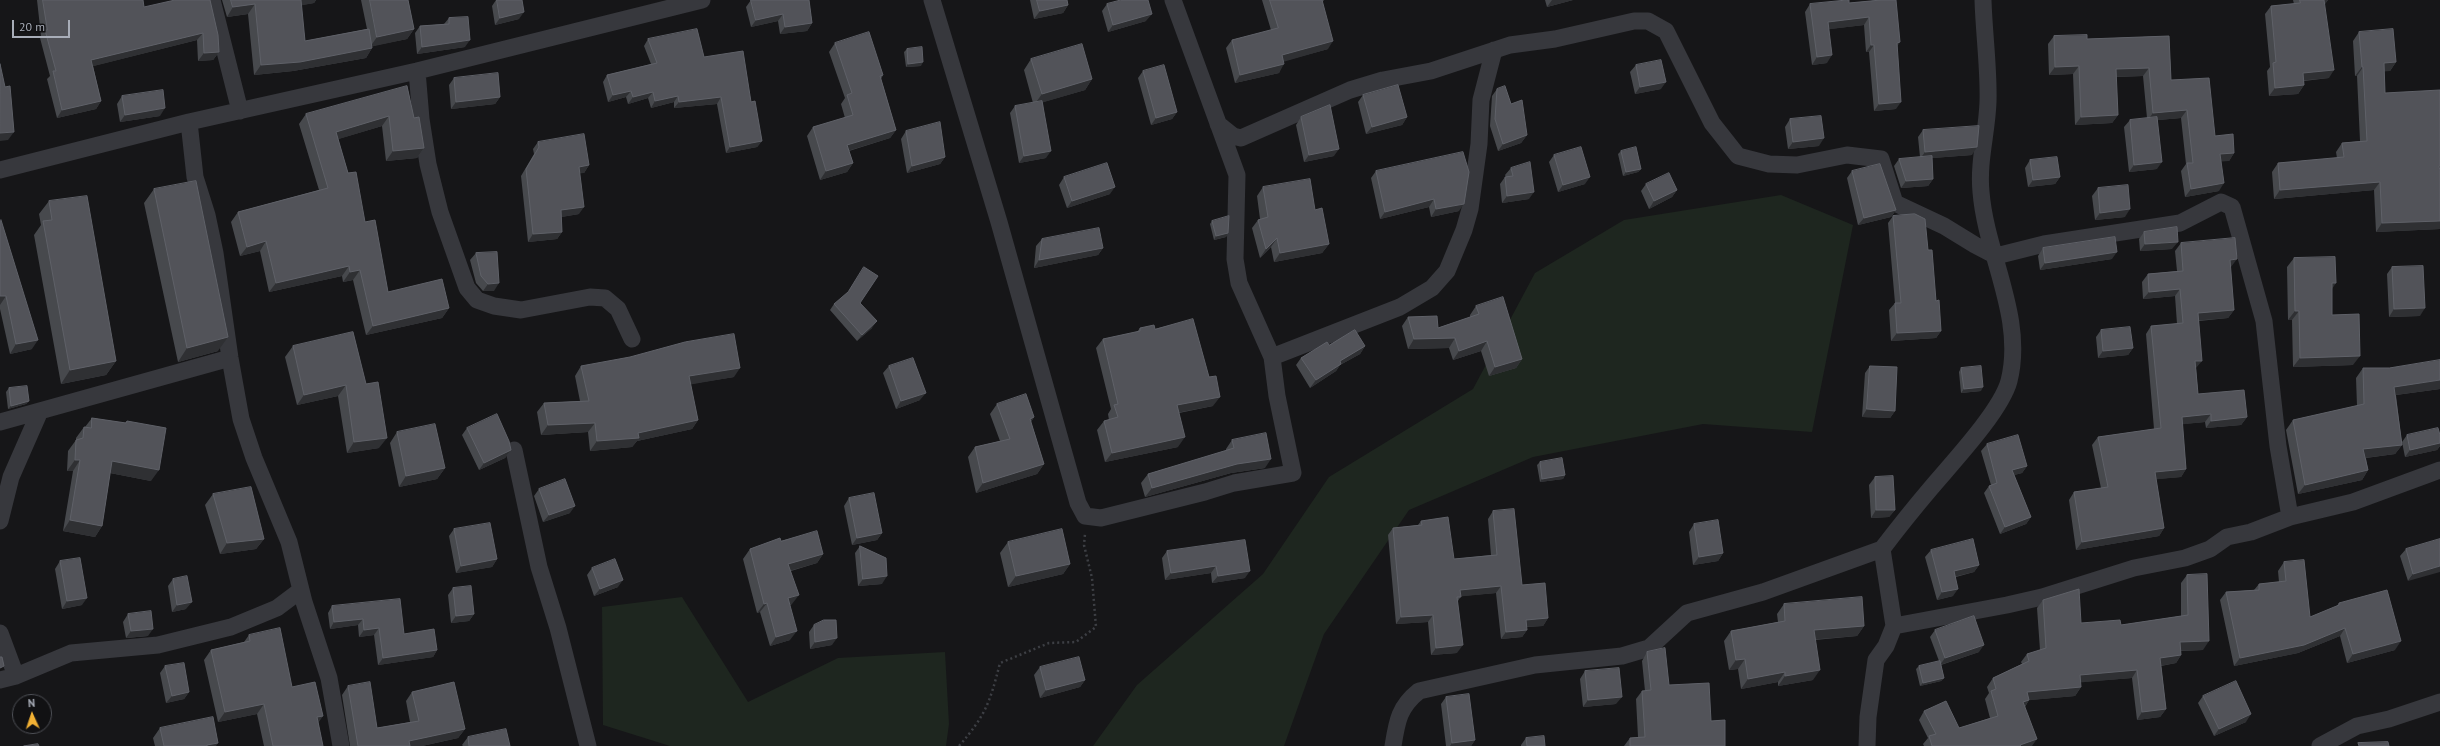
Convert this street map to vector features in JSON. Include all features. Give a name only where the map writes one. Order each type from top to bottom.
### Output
[{"type":"street","points":[[212,0],[240,111]]},
{"type":"street","points":[[0,170],[190,122],[417,71],[702,0]]},
{"type":"street","points":[[932,0],[999,222],[1078,503],[1086,516],[1101,518],[1205,492],[1234,483],[1293,473],[1277,396],[1272,357],[1239,283],[1235,258],[1237,175],[1173,0]]},
{"type":"street","points":[[1393,746],[1397,720],[1406,702],[1419,691],[1535,665],[1622,656],[1649,648],[1687,613],[1763,592],[1882,549],[1990,416],[2009,382],[2014,353],[2012,333],[1996,256],[1984,223],[1980,170],[1988,103],[1982,0]]},
{"type":"street","points":[[1218,124],[1233,136],[1241,138],[1350,90],[1383,80],[1431,71],[1494,50],[1634,21],[1648,21],[1666,31],[1712,123],[1738,156],[1769,164],[1797,165],[1847,155],[1881,159],[1895,203],[1944,226],[1996,256],[2044,244],[2180,223],[2221,202],[2232,207],[2264,321],[2278,446],[2290,517]]},
{"type":"street","points":[[1272,357],[1400,307],[1432,288],[1447,272],[1464,230],[1470,209],[1480,144],[1481,100],[1494,50]]},
{"type":"street","points":[[417,71],[421,119],[428,164],[440,212],[467,288],[477,300],[494,306],[522,310],[590,298],[605,298],[618,309],[632,339]]},
{"type":"street","points":[[190,122],[195,177],[207,215],[241,419],[254,458],[289,542],[329,678],[341,746]]},
{"type":"street","points":[[0,422],[230,358]]},
{"type":"street","points":[[0,521],[11,477],[40,411]]},
{"type":"street","points":[[514,450],[539,567],[558,628],[588,746]]},
{"type":"street","points":[[1894,626],[2014,604],[2042,597],[2134,568],[2186,558],[2210,549],[2227,537],[2251,532],[2290,517],[2353,502],[2440,470]]},
{"type":"street","points":[[1867,746],[1868,717],[1876,660],[1886,646],[1894,626],[1882,549]]},
{"type":"street","points":[[0,633],[8,678],[70,653],[158,645],[231,627],[277,608],[302,590]]},
{"type":"street","points":[[2320,746],[2357,726],[2389,719],[2440,702]]},
{"type":"path","points":[[959,746],[978,724],[991,701],[1000,662],[1049,643],[1076,642],[1096,627],[1092,578],[1084,545],[1086,516]]},
{"type":"shaded area","points":[[1781,195],[1853,225],[1812,432],[1703,424],[1533,457],[1409,510],[1324,634],[1284,746],[1093,746],[1137,685],[1263,574],[1329,477],[1473,389],[1535,273],[1624,220]]},
{"type":"shaded area","points":[[682,597],[748,702],[838,658],[945,652],[949,724],[946,746],[670,746],[603,725],[602,607]]},
{"type":"building","points":[[43,0],[143,0],[144,7],[175,0],[210,0],[218,35],[219,52],[204,53],[203,33],[91,60],[101,101],[62,110],[53,71],[56,71],[45,30],[47,30]]},
{"type":"building","points":[[231,0],[301,0],[305,41],[369,29],[372,48],[300,62],[261,65],[255,4],[233,7]]},
{"type":"building","points":[[370,0],[408,0],[414,29],[377,37]]},
{"type":"building","points":[[497,0],[522,0],[524,12],[500,18]]},
{"type":"building","points":[[751,0],[809,0],[812,23],[785,27],[783,14],[756,20]]},
{"type":"building","points":[[1037,0],[1067,0],[1068,5],[1040,11]]},
{"type":"building","points":[[1121,0],[1148,0],[1152,14],[1113,25],[1107,4]]},
{"type":"building","points":[[1270,0],[1322,0],[1333,41],[1282,55],[1284,64],[1240,75],[1232,40],[1278,28]]},
{"type":"building","points":[[1849,0],[1849,3],[1896,0],[1900,42],[1897,43],[1901,102],[1879,104],[1874,45],[1871,45],[1869,17],[1828,22],[1832,55],[1817,57],[1810,4]]},
{"type":"building","points":[[2300,0],[2324,0],[2334,70],[2303,73],[2304,85],[2275,88],[2273,63],[2276,62],[2271,6],[2300,3]]},
{"type":"building","points":[[468,17],[470,40],[422,47],[420,26],[449,24],[449,18]]},
{"type":"building","points":[[697,29],[704,57],[743,51],[751,102],[755,101],[762,141],[730,147],[721,97],[679,102],[678,96],[655,101],[653,92],[633,97],[631,91],[613,95],[607,75],[657,63],[648,39]]},
{"type":"building","points":[[2393,29],[2396,62],[2384,63],[2385,93],[2440,90],[2440,221],[2382,223],[2380,182],[2280,190],[2278,163],[2344,157],[2342,143],[2367,141],[2363,67],[2359,32]]},
{"type":"building","points":[[869,32],[883,75],[880,76],[896,130],[847,145],[853,163],[826,171],[813,127],[853,115],[847,95],[852,93],[835,43]]},
{"type":"building","points":[[2087,35],[2087,39],[2169,36],[2171,80],[2209,78],[2215,136],[2233,134],[2234,153],[2220,154],[2224,183],[2191,189],[2187,163],[2193,163],[2187,110],[2153,113],[2149,68],[2116,69],[2118,115],[2081,117],[2079,66],[2055,67],[2054,36]]},
{"type":"building","points":[[1082,44],[1092,79],[1042,94],[1031,59]]},
{"type":"building","points":[[922,47],[923,62],[908,64],[907,49]]},
{"type":"building","points":[[1661,60],[1666,82],[1640,87],[1636,65]]},
{"type":"building","points":[[0,64],[5,87],[10,86],[14,132],[0,133]]},
{"type":"building","points":[[1164,65],[1177,112],[1156,118],[1143,71]]},
{"type":"building","points":[[498,73],[500,97],[456,102],[454,78]]},
{"type":"building","points":[[1398,85],[1407,117],[1372,127],[1363,95]]},
{"type":"building","points":[[407,86],[414,118],[419,117],[424,148],[393,151],[389,116],[336,132],[348,173],[356,172],[365,222],[375,220],[388,292],[442,279],[449,308],[373,326],[360,270],[350,272],[349,266],[276,283],[266,241],[247,247],[238,212],[328,188],[306,114]]},
{"type":"building","points":[[1505,86],[1511,104],[1522,100],[1527,135],[1503,144],[1495,119],[1497,89]]},
{"type":"building","points":[[163,90],[165,108],[125,115],[122,96]]},
{"type":"building","points":[[1042,101],[1051,151],[1024,156],[1015,106]]},
{"type":"building","points":[[1330,105],[1339,149],[1309,155],[1301,117]]},
{"type":"building","points":[[1821,116],[1824,138],[1793,142],[1790,119]]},
{"type":"building","points":[[2157,117],[2162,162],[2134,165],[2130,120]]},
{"type":"building","points":[[940,122],[945,157],[912,166],[906,131]]},
{"type":"building","points":[[1979,126],[1977,147],[1925,152],[1923,130]]},
{"type":"building","points":[[584,134],[589,165],[579,167],[584,207],[561,210],[562,232],[533,234],[526,169],[539,147],[538,142]]},
{"type":"building","points":[[1581,147],[1590,177],[1563,185],[1554,155]]},
{"type":"building","points":[[1636,147],[1641,169],[1626,172],[1621,151]]},
{"type":"building","points":[[1463,152],[1469,172],[1464,204],[1436,209],[1434,199],[1385,212],[1376,171]]},
{"type":"building","points":[[1932,156],[1933,179],[1906,181],[1899,159]]},
{"type":"building","points":[[2057,157],[2060,177],[2033,180],[2030,160]]},
{"type":"building","points":[[1530,162],[1534,192],[1507,196],[1505,177],[1513,176],[1511,168]]},
{"type":"building","points":[[1107,163],[1115,187],[1072,201],[1064,177]]},
{"type":"building","points":[[1880,164],[1896,210],[1864,218],[1852,171]]},
{"type":"building","points":[[1669,173],[1677,190],[1654,201],[1646,184]]},
{"type":"building","points":[[1310,179],[1315,210],[1322,208],[1329,244],[1280,253],[1277,238],[1266,249],[1258,220],[1268,217],[1263,187]]},
{"type":"building","points":[[196,181],[228,337],[187,348],[154,189]]},
{"type":"building","points":[[2128,185],[2130,209],[2100,213],[2098,188]]},
{"type":"building","points":[[87,196],[116,361],[70,370],[43,221],[52,220],[49,201]]},
{"type":"building","points":[[1915,214],[1925,219],[1928,250],[1932,250],[1936,301],[1939,300],[1941,331],[1897,333],[1895,303],[1901,303],[1893,216]]},
{"type":"building","points":[[1229,216],[1228,233],[1216,236],[1212,221]]},
{"type":"building","points":[[1,220],[38,340],[16,344],[6,296],[0,296]]},
{"type":"building","points":[[2177,227],[2178,242],[2145,244],[2144,232]]},
{"type":"building","points":[[1099,228],[1103,248],[1039,260],[1042,239]]},
{"type":"building","points":[[2115,237],[2117,252],[2045,263],[2043,248]]},
{"type":"building","points":[[2235,238],[2237,259],[2230,260],[2234,310],[2198,313],[2202,361],[2195,361],[2198,394],[2244,390],[2247,417],[2211,421],[2211,414],[2182,417],[2186,469],[2155,472],[2164,528],[2082,542],[2074,492],[2108,487],[2098,437],[2161,428],[2151,326],[2183,323],[2180,289],[2149,292],[2148,274],[2183,271],[2181,243]]},
{"type":"building","points":[[497,252],[499,283],[488,284],[481,276],[476,253]]},
{"type":"building","points":[[2335,257],[2336,283],[2332,283],[2332,315],[2359,314],[2360,356],[2300,358],[2299,311],[2295,311],[2294,258]]},
{"type":"building","points":[[2423,266],[2425,308],[2394,309],[2392,267]]},
{"type":"building","points":[[864,267],[878,276],[860,303],[877,321],[862,335],[834,304],[848,292]]},
{"type":"building","points":[[1503,297],[1522,359],[1495,367],[1487,341],[1459,351],[1455,338],[1414,339],[1408,317],[1437,316],[1438,328],[1479,314],[1476,306]]},
{"type":"building","points":[[1193,319],[1209,377],[1216,376],[1220,397],[1177,405],[1185,437],[1112,453],[1104,421],[1118,417],[1114,405],[1118,404],[1103,339],[1140,331],[1140,328],[1154,325],[1155,329]]},
{"type":"building","points":[[2130,327],[2133,348],[2103,351],[2101,330]]},
{"type":"building","points":[[1355,330],[1365,346],[1340,361],[1341,364],[1316,380],[1301,358],[1327,342],[1329,345]]},
{"type":"building","points":[[353,332],[366,384],[378,382],[387,438],[354,442],[346,385],[304,395],[293,346]]},
{"type":"building","points":[[734,334],[740,368],[689,376],[698,420],[638,433],[639,438],[597,441],[595,423],[548,425],[544,403],[589,401],[581,366],[630,357],[685,342]]},
{"type":"building","points":[[913,358],[926,393],[901,401],[889,366]]},
{"type":"building","points":[[2440,360],[2440,380],[2394,387],[2402,445],[2363,449],[2368,470],[2305,485],[2293,420],[2364,404],[2363,368],[2389,368]]},
{"type":"building","points":[[1870,366],[1897,367],[1895,411],[1867,409]]},
{"type":"building","points":[[1981,366],[1983,387],[1964,389],[1961,368]]},
{"type":"building","points":[[27,386],[29,401],[11,406],[9,388]]},
{"type":"building","points":[[1026,394],[1034,417],[1030,419],[1044,464],[983,483],[975,447],[1010,439],[997,404]]},
{"type":"building","points":[[497,414],[509,441],[511,450],[484,463],[467,428]]},
{"type":"building","points":[[92,418],[126,423],[127,421],[166,428],[159,470],[112,461],[102,526],[70,520],[80,460],[75,460],[76,440],[83,438],[84,427],[91,428]]},
{"type":"building","points":[[435,424],[445,468],[406,476],[397,432]]},
{"type":"building","points":[[2438,428],[2440,443],[2410,450],[2407,435]]},
{"type":"building","points":[[1266,433],[1271,459],[1237,464],[1152,488],[1148,474],[1234,448],[1232,440]]},
{"type":"building","points":[[2018,435],[2027,466],[2012,470],[2031,517],[2005,527],[1989,486],[1997,483],[1987,444]]},
{"type":"building","points":[[1562,458],[1565,475],[1542,479],[1540,462]]},
{"type":"building","points":[[1893,476],[1895,510],[1876,510],[1875,477]]},
{"type":"building","points":[[565,479],[575,506],[549,515],[539,489]]},
{"type":"building","points":[[251,487],[264,539],[227,543],[213,494]]},
{"type":"building","points":[[874,493],[882,533],[857,538],[849,498]]},
{"type":"building","points":[[1514,509],[1522,585],[1545,583],[1548,618],[1526,620],[1527,630],[1506,632],[1501,586],[1460,590],[1461,597],[1457,597],[1463,645],[1436,648],[1433,615],[1401,617],[1393,528],[1422,525],[1421,521],[1448,517],[1454,559],[1497,555],[1493,511]]},
{"type":"building","points":[[1718,520],[1723,553],[1699,557],[1694,524]]},
{"type":"building","points":[[490,523],[497,559],[461,566],[454,529]]},
{"type":"building","points":[[1062,529],[1070,564],[1016,576],[1008,542]]},
{"type":"building","points":[[817,531],[823,554],[788,564],[799,595],[788,598],[797,631],[776,637],[767,603],[764,604],[750,549],[780,538],[781,541]]},
{"type":"building","points":[[1973,539],[1979,565],[1954,571],[1958,589],[1942,592],[1931,550]]},
{"type":"building","points":[[2440,539],[2440,566],[2413,574],[2406,549]]},
{"type":"building","points":[[1245,540],[1250,571],[1218,576],[1216,566],[1171,573],[1167,551]]},
{"type":"building","points":[[860,546],[886,558],[887,576],[863,579]]},
{"type":"building","points":[[80,558],[87,598],[67,601],[60,561]]},
{"type":"building","points":[[615,559],[623,580],[600,589],[592,568]]},
{"type":"building","points":[[2304,560],[2310,617],[2339,605],[2339,603],[2387,590],[2401,641],[2353,654],[2345,628],[2304,645],[2240,658],[2226,592],[2259,590],[2259,584],[2286,581],[2284,562]]},
{"type":"building","points":[[2207,574],[2209,641],[2180,642],[2181,655],[2160,658],[2166,709],[2142,712],[2137,670],[2080,675],[2081,687],[2027,692],[2029,700],[2023,702],[2037,739],[2020,745],[2021,746],[1932,746],[1929,736],[1936,734],[1924,711],[1946,701],[1959,728],[1998,716],[1991,691],[1996,689],[1993,678],[2029,661],[2027,654],[2046,648],[2043,600],[2079,589],[2081,623],[2120,620],[2121,625],[2188,615],[2187,575]]},
{"type":"building","points":[[187,576],[192,602],[177,605],[173,579]]},
{"type":"building","points":[[471,586],[474,614],[456,616],[453,588]]},
{"type":"building","points":[[1862,597],[1864,626],[1814,630],[1820,670],[1785,676],[1785,672],[1748,679],[1745,659],[1736,660],[1731,631],[1785,621],[1784,604]]},
{"type":"building","points":[[400,599],[404,634],[434,629],[437,650],[383,658],[379,628],[364,630],[363,619],[334,622],[332,606]]},
{"type":"building","points":[[151,611],[153,629],[131,631],[128,614]]},
{"type":"building","points":[[1974,616],[1984,645],[1945,658],[1935,630]]},
{"type":"building","points":[[824,620],[836,620],[837,638],[815,642],[814,625]]},
{"type":"building","points":[[280,628],[292,687],[315,682],[323,716],[317,717],[323,746],[273,746],[264,704],[225,712],[211,650],[250,641],[249,635]]},
{"type":"building","points":[[1665,648],[1669,685],[1709,683],[1711,721],[1725,720],[1725,746],[1630,746],[1630,738],[1645,737],[1642,691],[1651,690],[1647,652]]},
{"type":"building","points":[[0,657],[2,657],[4,666],[0,668]]},
{"type":"building","points":[[1079,657],[1085,680],[1046,690],[1040,667]]},
{"type":"building","points":[[1940,661],[1944,678],[1923,683],[1919,666]]},
{"type":"building","points":[[184,663],[189,692],[172,696],[165,666]]},
{"type":"building","points":[[1619,668],[1622,697],[1588,700],[1585,671]]},
{"type":"building","points":[[2236,681],[2251,714],[2219,729],[2203,696]]},
{"type":"building","points":[[370,682],[377,728],[419,721],[412,692],[454,682],[465,729],[409,741],[410,746],[358,746],[348,686]]},
{"type":"building","points":[[1469,694],[1475,740],[1452,743],[1446,697]]},
{"type":"building","points":[[213,717],[218,743],[207,746],[164,746],[160,728]]},
{"type":"building","points":[[506,729],[510,746],[469,746],[468,737]]},
{"type":"building","points":[[1544,736],[1545,746],[1527,746],[1526,738]]},
{"type":"building","points":[[2388,742],[2389,746],[2359,746],[2358,743]]},
{"type":"building","points":[[38,744],[39,746],[24,746]]}]
